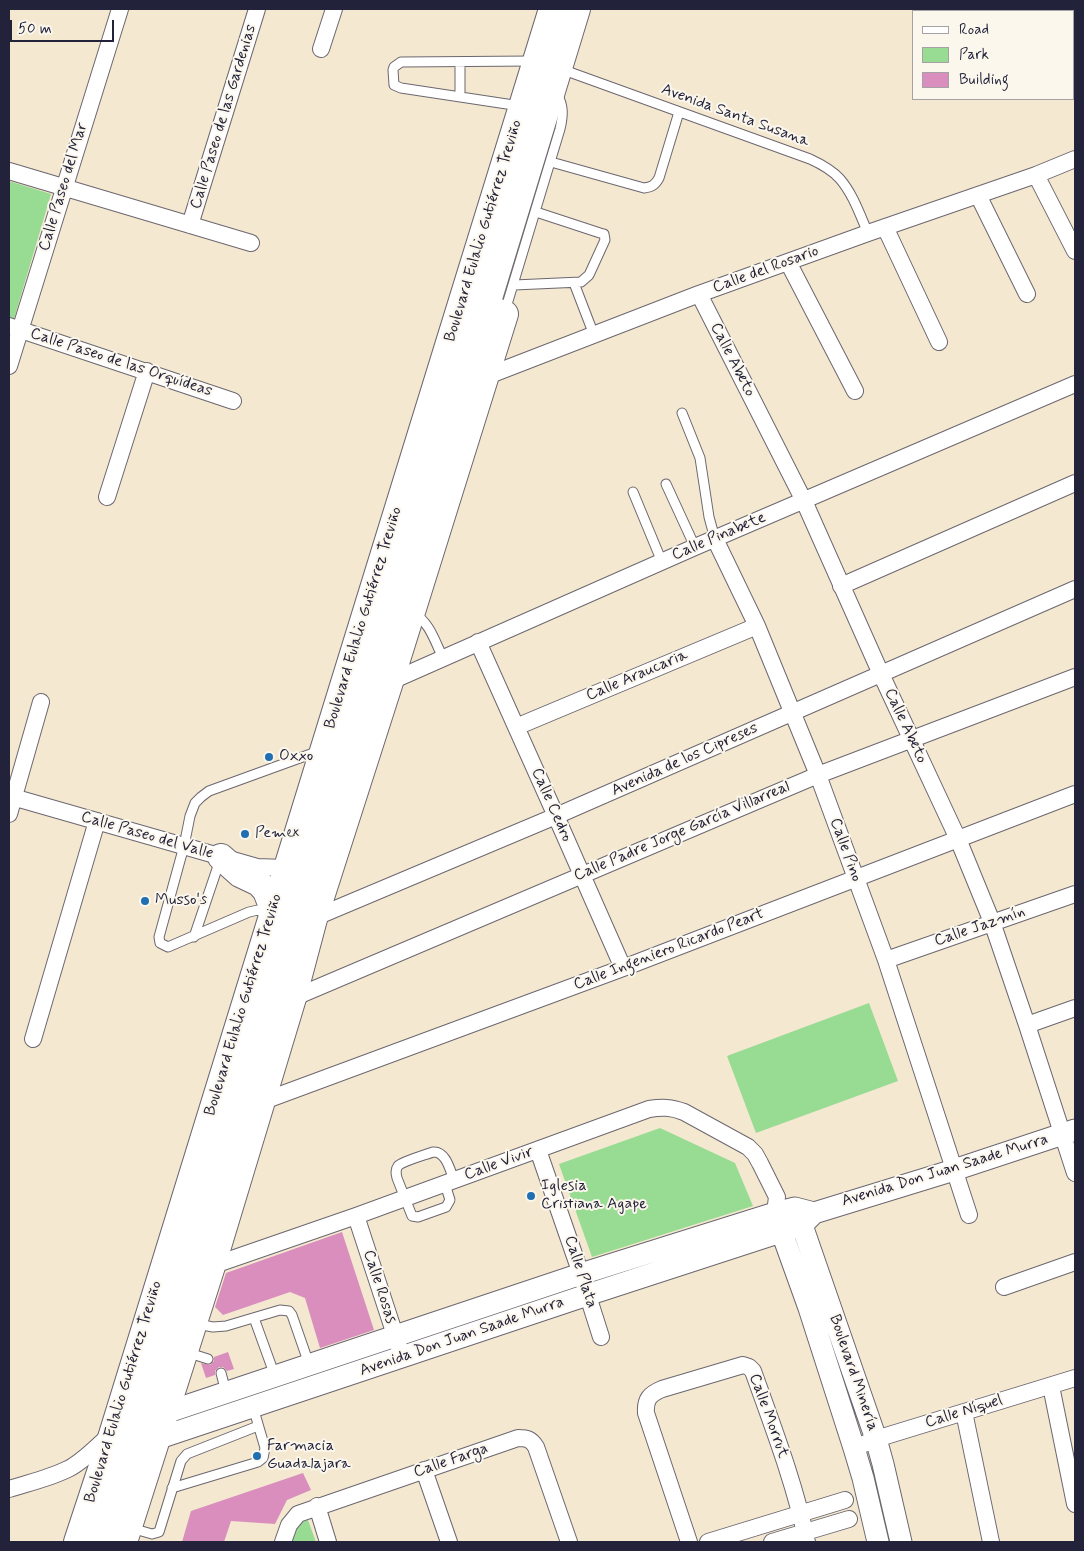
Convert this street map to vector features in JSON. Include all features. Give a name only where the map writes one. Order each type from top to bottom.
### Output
[{"type":"main road","name":"Boulevard Eulalio Gutiérrez Treviño","points":[[110,1446],[148,1430],[164,1413],[196,1355],[193,1324],[201,1262],[288,917],[390,682],[485,377],[495,311],[549,73],[552,9]]},
{"type":"main road","name":"Boulevard Eulalio Gutiérrez Treviño","points":[[126,1535],[148,1430],[201,1262],[261,1102],[293,998],[286,868],[436,389],[522,106],[549,73],[577,9]]},
{"type":"main road","name":"Boulevard Eulalio Gutiérrez Treviño","points":[[77,1542],[288,917],[322,827],[460,386],[495,311]]},
{"type":"main road","points":[[286,868],[293,866],[303,858],[322,827]]},
{"type":"main road","points":[[221,857],[240,874],[259,883],[288,917]]},
{"type":"main road","name":"Boulevard Eulalio Gutiérrez Treviño","points":[[101,1542],[110,1446]]},
{"type":"street","name":"Calle Paseo del Mar","points":[[9,366],[14,328],[64,188],[120,9]]},
{"type":"street","name":"Calle Paseo de las Gardenias","points":[[190,225],[258,9]]},
{"type":"street","points":[[321,49],[334,9]]},
{"type":"street","name":"Calle del Rosario","points":[[460,386],[699,294],[1036,175],[1075,159]]},
{"type":"street","points":[[9,171],[251,243]]},
{"type":"street","points":[[1036,175],[1075,251]]},
{"type":"street","points":[[978,194],[1027,294]]},
{"type":"street","points":[[885,227],[939,342]]},
{"type":"street","points":[[788,262],[856,391]]},
{"type":"street","name":"Calle Abeto","points":[[699,294],[804,501],[881,674],[958,839],[992,922],[1027,1025],[1069,1132],[1075,1174]]},
{"type":"street","name":"Calle Paseo de las Orquídeas","points":[[14,328],[233,401]]},
{"type":"street","points":[[107,497],[147,371]]},
{"type":"street","name":"Calle Pinabete","points":[[364,693],[695,547],[1075,384]]},
{"type":"street","points":[[841,586],[1075,483]]},
{"type":"street","name":"Calle Pino","points":[[715,539],[757,626],[818,775],[886,960],[969,1215]]},
{"type":"street","name":"Avenida de los Cipreses","points":[[288,917],[556,816],[1075,589]]},
{"type":"street","name":"Calle Araucaria","points":[[516,727],[757,626]]},
{"type":"street","name":"Calle Cedro","points":[[478,642],[623,968]]},
{"type":"street","name":"Calle Padre Jorge García Villarreal","points":[[293,998],[818,775],[1075,677]]},
{"type":"street","points":[[9,814],[11,797],[41,702]]},
{"type":"street","name":"Calle Ingeniero Ricardo Peart","points":[[261,1102],[623,968],[1075,794]]},
{"type":"street","name":"Calle Paseo del Valle","points":[[11,797],[257,867],[286,868]]},
{"type":"street","points":[[33,1039],[97,821]]},
{"type":"street","name":"Calle Jazmín","points":[[886,960],[1075,894]]},
{"type":"street","points":[[1027,1025],[1075,1008]]},
{"type":"street","name":"Calle Vivir","points":[[201,1262],[223,1262],[356,1216],[649,1109],[661,1107],[673,1108],[684,1112],[748,1147],[755,1154],[791,1215]]},
{"type":"street","name":"Avenida Don Juan Saade Murra","points":[[148,1430],[256,1417],[312,1375],[395,1336],[581,1274],[954,1170],[1069,1132]]},
{"type":"street","name":"Calle Plata","points":[[538,1150],[601,1337]]},
{"type":"street","name":"Avenida Don Juan Saade Murra","points":[[164,1413],[223,1383],[275,1376],[312,1375],[402,1357],[587,1295],[791,1215]]},
{"type":"street","name":"Boulevard Minería","points":[[791,1215],[876,1439],[900,1542]]},
{"type":"street","name":"Boulevard Minería","points":[[791,1215],[809,1308],[863,1478],[878,1542]]},
{"type":"street","name":"Calle Rosas","points":[[356,1216],[402,1357]]},
{"type":"street","points":[[1004,1287],[1075,1262]]},
{"type":"street","name":"Calle Morrut","points":[[689,1542],[645,1405],[652,1394],[662,1389],[736,1366],[743,1365],[753,1371],[785,1461],[800,1514]]},
{"type":"street","name":"Calle Níquel","points":[[854,1448],[876,1439],[1075,1378]]},
{"type":"street","points":[[1051,1386],[1075,1504]]},
{"type":"street","points":[[964,1412],[991,1542]]},
{"type":"street","name":"Calle Farga","points":[[283,1542],[289,1525],[298,1514],[518,1438],[532,1441],[536,1447],[569,1542]]},
{"type":"street","points":[[9,1489],[68,1469],[110,1446]]},
{"type":"street","points":[[424,1470],[449,1542]]},
{"type":"street","points":[[708,1542],[844,1500]]},
{"type":"street","points":[[317,1506],[328,1542]]},
{"type":"street","points":[[800,1514],[806,1537]]},
{"type":"street","points":[[772,1542],[806,1537],[849,1519]]},
{"type":"lane","points":[[495,311],[514,285],[551,162],[563,114],[562,103],[549,73],[460,62],[402,62],[397,64],[393,70],[393,82],[397,87],[522,106]]},
{"type":"lane","points":[[460,62],[460,97]]},
{"type":"lane","name":"Avenida Santa Susana","points":[[549,73],[679,112],[810,159],[828,168],[841,179],[868,233]]},
{"type":"lane","points":[[551,162],[644,188],[652,187],[659,178],[679,112]]},
{"type":"lane","points":[[514,285],[581,282],[589,275],[605,240],[604,234],[536,212]]},
{"type":"lane","points":[[574,283],[594,335]]},
{"type":"lane","points":[[682,413],[700,458],[709,517],[715,539]]},
{"type":"lane","points":[[666,484],[695,547]]},
{"type":"lane","points":[[633,492],[662,562]]},
{"type":"lane","points":[[412,613],[423,620],[443,658]]},
{"type":"lane","points":[[288,917],[258,910],[249,912],[168,947],[160,943],[159,937],[195,803],[210,791],[323,749]]},
{"type":"lane","points":[[194,937],[221,857]]},
{"type":"lane","points":[[437,1152],[442,1154],[450,1182],[450,1198],[449,1204],[446,1207],[418,1217],[412,1216],[397,1178],[397,1167],[437,1152]]},
{"type":"lane","points":[[193,1324],[219,1327],[280,1310],[289,1311],[312,1375]]},
{"type":"lane","points":[[254,1318],[275,1376]]},
{"type":"lane","points":[[126,1535],[159,1532],[172,1488],[181,1461],[192,1451],[256,1417],[265,1448],[263,1458],[258,1462],[172,1488]]},
{"type":"green space","points":[[9,181],[51,194],[14,319],[9,318]]},
{"type":"green space","points":[[869,1003],[898,1081],[756,1133],[727,1056]]},
{"type":"green space","points":[[660,1128],[735,1163],[753,1206],[592,1257],[559,1164]]},
{"type":"green space","points":[[308,1520],[316,1542],[291,1542],[297,1524]]},
{"type":"building","points":[[342,1232],[374,1330],[320,1348],[305,1298],[290,1292],[223,1315],[215,1307],[226,1273]]},
{"type":"building","points":[[228,1352],[234,1369],[227,1371],[223,1367],[219,1367],[215,1371],[215,1375],[206,1378],[201,1363],[210,1365],[214,1361],[214,1357]]},
{"type":"building","points":[[303,1473],[311,1490],[287,1500],[275,1524],[231,1521],[224,1542],[182,1542],[191,1511]]},
{"type":"place","name":"Oxxo","points":[[269,757]]},
{"type":"place","name":"Pemex","points":[[245,834]]},
{"type":"place","name":"Musso's","points":[[145,901]]},
{"type":"place","name":"Iglesia Cristiana Agape","points":[[531,1196]]},
{"type":"place","name":"Farmacia Guadalajara","points":[[257,1456]]}]
